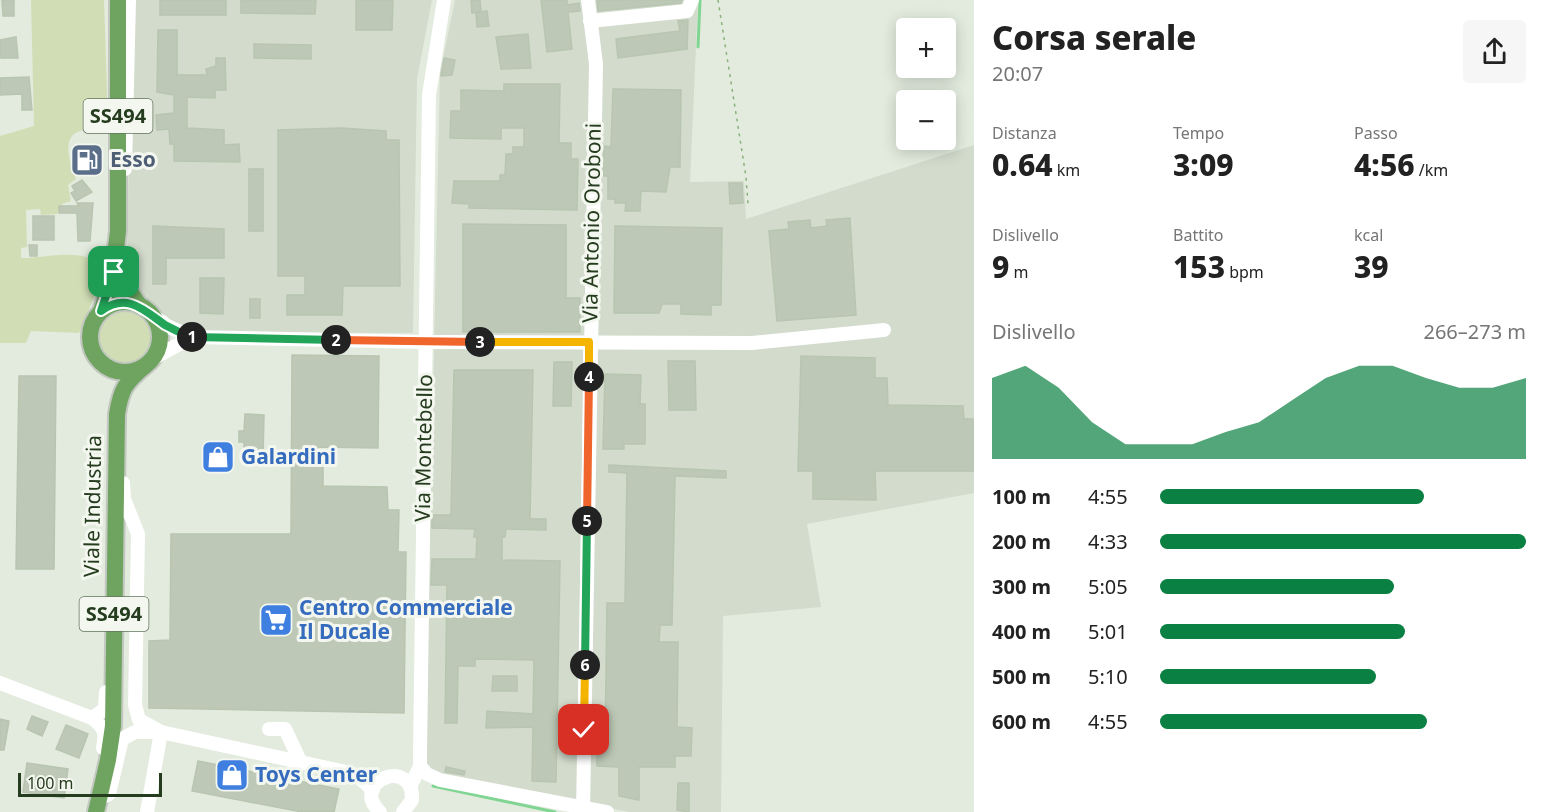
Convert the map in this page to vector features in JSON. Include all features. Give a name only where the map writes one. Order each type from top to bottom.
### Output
[{"type":"main road","name":"Viale Industria","points":[[98,808],[112,726],[117,414],[121,391],[129,379],[148,363],[158,349],[160,336],[157,324],[126,286],[123,273],[118,231],[118,0]]},
{"type":"main road","name":"Viale Industria","points":[[117,414],[102,364],[91,348],[90,334],[93,321],[101,311],[112,282],[118,231]]},
{"type":"main road","points":[[101,311],[120,302],[145,309]]},
{"type":"main road","points":[[102,364],[120,372],[133,371],[148,363]]},
{"type":"street","points":[[110,0],[110,48],[117,62]]},
{"type":"street","name":"Viale Industria","points":[[123,273],[129,0]]},
{"type":"street","name":"Via Montebello","points":[[407,810],[412,800],[416,772],[429,95],[444,0]]},
{"type":"street","name":"Via Antonio Oroboni","points":[[583,809],[589,342],[596,64],[588,0]]},
{"type":"street","points":[[590,21],[687,11],[692,0]]},
{"type":"street","points":[[145,309],[167,326],[192,337],[425,342],[752,343],[884,330]]},
{"type":"street","points":[[148,363],[192,337]]},
{"type":"street","points":[[117,414],[122,440],[124,499],[138,534],[135,705],[139,720],[161,732]]},
{"type":"street","points":[[92,718],[100,715],[105,709],[107,578],[115,557]]},
{"type":"street","points":[[0,683],[92,718],[103,726],[105,734],[102,757],[106,767]]},
{"type":"street","points":[[269,729],[285,729],[302,763]]},
{"type":"street","points":[[98,808],[109,794],[122,739],[135,732],[161,732],[346,772],[391,776],[416,772]]},
{"type":"street","points":[[147,812],[161,732]]},
{"type":"street","points":[[373,790],[391,776],[412,770],[440,780],[607,812]]},
{"type":"street","points":[[346,772],[360,778],[373,790],[373,802],[380,812]]},
{"type":"path","points":[[718,0],[746,177],[748,204]]},
{"type":"shaded area","points":[[131,0],[432,0],[417,79],[413,333],[186,332],[138,293],[127,272]]},
{"type":"shaded area","points":[[455,0],[698,0],[690,182],[744,181],[746,219],[974,145],[974,493],[807,524],[821,607],[723,616],[721,812],[629,812],[437,774],[429,770],[425,760],[440,73]]},
{"type":"green space","points":[[31,0],[104,0],[108,121],[104,128],[80,131],[70,140],[68,146],[70,160],[76,179],[68,185],[71,201],[62,204],[57,214],[41,215],[40,209],[26,210],[27,247],[21,248],[21,258],[79,256],[99,264],[104,274],[79,333],[31,331],[26,343],[0,343],[0,136],[34,126]]},
{"type":"green space","points":[[125,308],[136,310],[145,316],[151,325],[153,336],[151,347],[145,356],[136,362],[125,364],[114,362],[105,356],[99,347],[97,336],[99,325],[105,316],[114,310]]},
{"type":"building","points":[[2,0],[14,0],[14,16],[3,16]]},
{"type":"building","points":[[160,0],[226,0],[226,15],[160,15]]},
{"type":"building","points":[[241,0],[316,0],[315,14],[241,13]]},
{"type":"building","points":[[356,0],[393,0],[392,30],[356,30]]},
{"type":"building","points":[[480,0],[481,11],[472,13],[471,1]]},
{"type":"building","points":[[541,0],[567,0],[567,5],[579,3],[580,11],[568,12],[572,49],[547,52]]},
{"type":"building","points":[[597,0],[682,0],[681,3],[598,11]]},
{"type":"building","points":[[487,11],[489,26],[477,27],[476,13]]},
{"type":"building","points":[[688,20],[687,49],[618,58],[616,39],[680,31],[678,21]]},
{"type":"building","points":[[158,30],[177,30],[177,75],[207,75],[206,69],[216,66],[216,58],[225,58],[226,90],[215,90],[215,98],[187,97],[187,128],[224,130],[224,145],[239,144],[240,162],[174,161],[174,144],[170,144],[169,129],[157,130],[156,115],[174,113],[174,95],[157,92]]},
{"type":"building","points":[[528,34],[531,68],[501,69],[496,37]]},
{"type":"building","points":[[16,37],[18,58],[1,58],[0,40]]},
{"type":"building","points":[[254,44],[311,45],[311,59],[254,58]]},
{"type":"building","points":[[444,58],[455,60],[452,75],[441,76]]},
{"type":"building","points":[[29,77],[32,110],[22,110],[22,94],[0,95],[0,78]]},
{"type":"building","points":[[504,84],[560,84],[559,143],[571,143],[571,159],[578,159],[577,210],[469,208],[469,204],[452,203],[454,181],[500,181],[500,175],[505,175],[506,154],[513,154],[513,147],[524,147],[524,128],[501,128],[501,139],[450,138],[451,111],[461,111],[461,90],[504,91]]},
{"type":"building","points":[[613,89],[681,90],[680,167],[670,167],[666,192],[641,191],[640,211],[625,211],[626,203],[615,203],[615,199],[608,199],[608,176],[603,176],[604,146],[611,147]]},
{"type":"building","points":[[341,128],[386,131],[386,140],[399,140],[400,286],[343,286],[342,315],[287,315],[287,295],[305,295],[305,276],[278,276],[278,130]]},
{"type":"building","points":[[249,169],[263,169],[263,231],[249,231]]},
{"type":"building","points":[[82,180],[92,192],[76,201],[71,193],[75,191],[72,186]]},
{"type":"building","points":[[729,183],[742,183],[743,203],[730,204]]},
{"type":"building","points":[[77,203],[93,203],[90,241],[78,241],[77,213],[59,213],[59,206],[79,206]]},
{"type":"building","points":[[33,216],[54,216],[54,240],[33,240]]},
{"type":"building","points":[[850,218],[856,315],[777,321],[769,231],[789,229],[788,222],[810,220],[811,228],[827,226],[826,220]]},
{"type":"building","points":[[463,224],[566,225],[566,298],[580,298],[580,332],[463,332]]},
{"type":"building","points":[[153,226],[224,229],[224,258],[166,258],[166,284],[153,284]]},
{"type":"building","points":[[615,226],[722,228],[721,305],[711,305],[711,315],[681,314],[681,304],[662,304],[659,313],[614,313]]},
{"type":"building","points":[[29,245],[37,245],[37,256],[30,256]]},
{"type":"building","points":[[200,278],[224,278],[223,314],[200,313]]},
{"type":"building","points":[[250,299],[260,299],[260,318],[250,318]]},
{"type":"building","points":[[292,355],[379,356],[378,448],[317,447],[317,462],[323,463],[323,486],[387,487],[388,510],[399,510],[398,552],[406,552],[404,713],[149,708],[149,641],[170,640],[171,534],[291,534]]},
{"type":"building","points":[[801,356],[875,358],[875,378],[887,378],[888,405],[963,406],[964,419],[974,419],[974,471],[875,471],[876,500],[813,499],[813,471],[798,471]]},
{"type":"building","points":[[668,361],[695,361],[696,410],[669,410]]},
{"type":"building","points":[[554,362],[572,362],[571,406],[553,406]]},
{"type":"building","points":[[454,370],[533,370],[530,519],[546,519],[546,530],[506,529],[505,537],[502,537],[502,560],[560,561],[556,782],[532,781],[533,727],[486,728],[487,711],[533,714],[534,660],[475,659],[475,666],[458,666],[457,723],[445,723],[447,585],[431,585],[432,559],[476,559],[477,537],[474,537],[475,529],[432,528],[432,515],[451,515]]},
{"type":"building","points":[[605,374],[641,375],[640,404],[645,404],[645,444],[624,444],[624,449],[603,449]]},
{"type":"building","points":[[19,376],[56,376],[54,569],[16,569]]},
{"type":"building","points":[[245,414],[264,415],[263,459],[244,459],[244,442],[239,442],[239,431],[244,431]]},
{"type":"building","points":[[609,465],[726,471],[726,478],[675,476],[672,625],[660,625],[659,642],[678,642],[677,727],[692,728],[691,756],[675,756],[675,767],[639,767],[639,800],[619,796],[619,767],[597,766],[597,744],[605,745],[607,603],[625,603],[627,473],[609,472]]},
{"type":"building","points":[[493,676],[517,676],[517,691],[492,691]]},
{"type":"building","points":[[32,716],[48,722],[42,736],[27,729]]},
{"type":"building","points":[[0,719],[9,721],[4,750],[0,750]]},
{"type":"building","points":[[66,725],[88,734],[79,758],[56,749]]},
{"type":"building","name":"Toys Center","points":[[198,761],[339,789],[334,812],[302,812],[192,791]]},
{"type":"building","points":[[27,763],[68,769],[64,798],[23,792]]},
{"type":"building","points":[[446,767],[465,771],[464,775],[445,772]]},
{"type":"building","points":[[678,783],[689,783],[689,812],[677,810]]},
{"type":"waterway","points":[[698,47],[700,0]]},
{"type":"waterway","points":[[433,786],[555,812]]},
{"type":"place","name":"Esso","points":[[87,160]]},
{"type":"place","name":"Galardini","points":[[218,457]]},
{"type":"place","name":"Centro Commerciale Il Ducale","points":[[276,620]]},
{"type":"place","name":"Toys Center","points":[[232,775]]},
{"type":"route","points":[[114,272],[101,311],[120,302],[134,303],[146,309],[167,326],[192,337],[425,342],[589,342],[584,730]]}]
